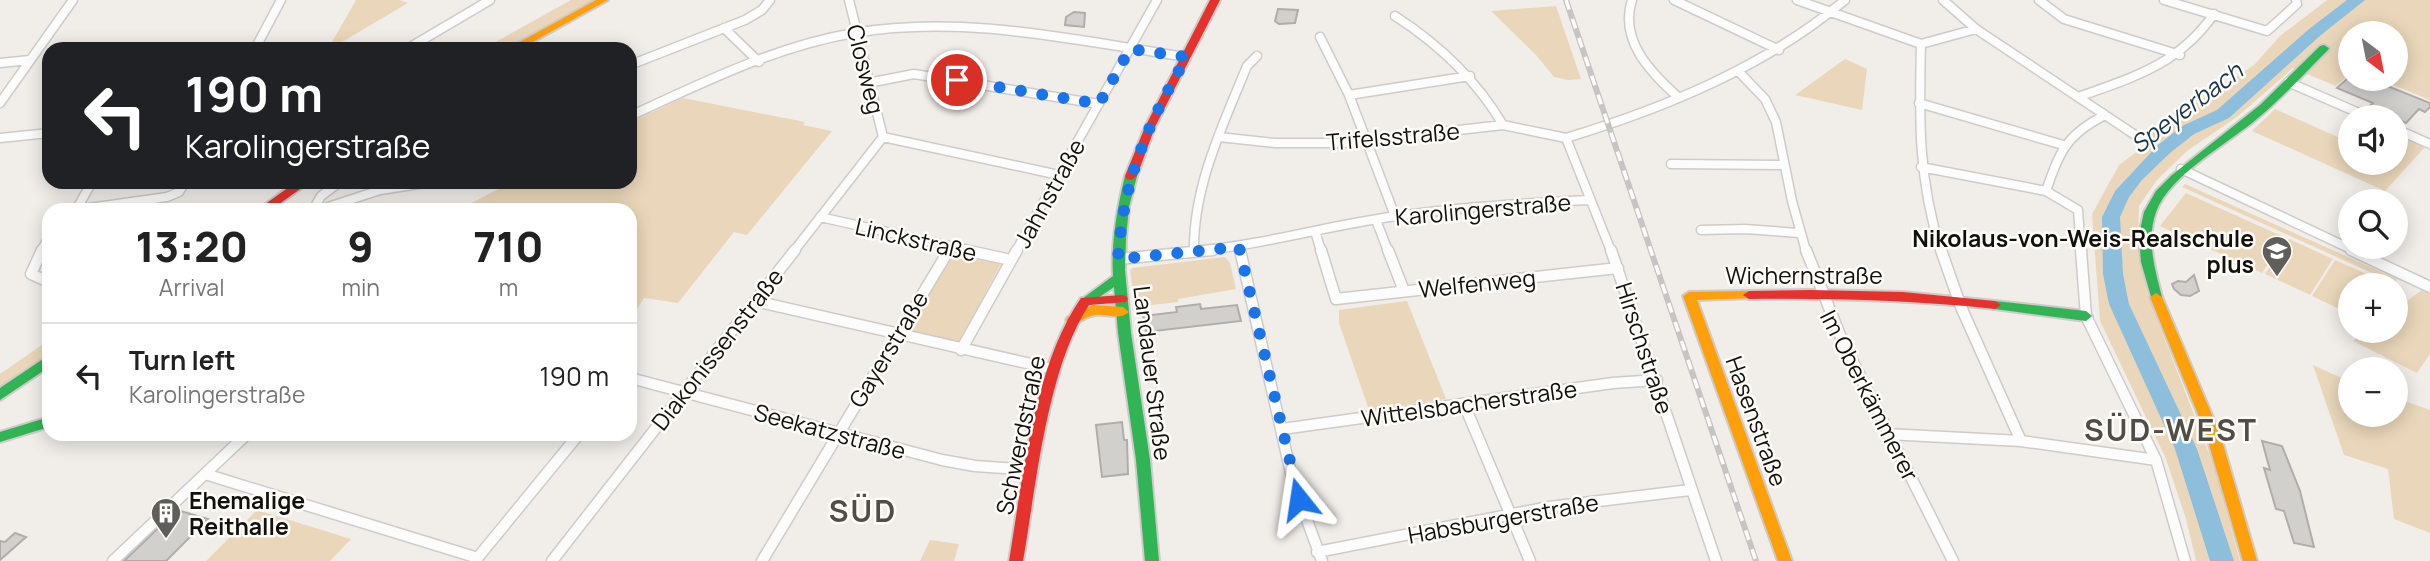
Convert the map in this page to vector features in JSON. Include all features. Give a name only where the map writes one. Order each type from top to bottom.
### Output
[{"type":"street","points":[[43,42],[73,0]]},
{"type":"street","points":[[259,42],[281,0]]},
{"type":"street","points":[[419,42],[490,0]]},
{"type":"street","points":[[525,42],[603,0]]},
{"type":"street","points":[[637,62],[754,15],[765,7],[769,0]]},
{"type":"street","name":"Closweg","points":[[849,0],[855,33],[883,137]]},
{"type":"street","name":"Jahnstraße","points":[[961,350],[1157,0]]},
{"type":"street","name":"Landauer Straße","points":[[1152,561],[1140,432],[1118,259],[1123,207],[1139,152],[1215,0]]},
{"type":"street","points":[[1632,0],[1627,22],[1640,56],[1657,79],[1678,97]]},
{"type":"street","points":[[1674,0],[1779,50]]},
{"type":"street","points":[[1797,0],[1921,44],[1976,29]]},
{"type":"street","points":[[1566,138],[1602,128],[1739,72],[1779,50],[1845,0]]},
{"type":"street","points":[[1943,0],[1976,29],[2134,135]]},
{"type":"street","points":[[2039,0],[2064,19],[2180,54]]},
{"type":"street","points":[[2164,0],[2267,31],[2297,5],[2296,0]]},
{"type":"street","points":[[2078,97],[2157,67],[2180,54],[2194,42],[2214,14]]},
{"type":"street","points":[[1395,16],[1437,46],[1470,76],[1491,103],[1503,125]]},
{"type":"street","points":[[724,28],[759,62]]},
{"type":"street","points":[[637,113],[759,62],[803,46],[855,33],[969,28],[1018,31],[1187,57]]},
{"type":"street","points":[[1320,37],[1349,94],[1395,216]]},
{"type":"street","points":[[0,103],[42,43]]},
{"type":"street","points":[[1921,44],[1917,123],[1930,211],[1958,300],[2021,441]]},
{"type":"street","points":[[2250,561],[2214,434],[2153,294],[2144,243],[2146,219],[2154,200],[2181,169],[2250,120],[2324,48]]},
{"type":"street","points":[[1194,252],[1193,238],[1207,174],[1247,66],[1257,57]]},
{"type":"street","points":[[0,63],[30,60]]},
{"type":"street","name":"Im Oberkämmerer","points":[[1739,72],[1764,97],[1770,107],[1779,134],[1799,233],[1819,293],[1887,435],[1930,509],[1953,561]]},
{"type":"street","points":[[869,83],[914,74],[1099,104]]},
{"type":"street","points":[[1349,94],[1470,76]]},
{"type":"street","points":[[2288,82],[2341,105]]},
{"type":"street","points":[[1919,103],[2063,145]]},
{"type":"street","points":[[2046,191],[2063,145],[2078,128],[2105,115]]},
{"type":"street","name":"Trifelsstraße","points":[[1219,137],[1275,143],[1368,142],[1503,125],[1566,138]]},
{"type":"street","points":[[0,138],[42,134]]},
{"type":"street","points":[[2408,134],[2430,144]]},
{"type":"street","points":[[883,137],[1059,175]]},
{"type":"street","name":"Diakonissenstraße","points":[[552,561],[883,137]]},
{"type":"street","name":"Hirschstraße","points":[[1566,138],[1618,268],[1657,380],[1690,490],[1716,561]]},
{"type":"street","points":[[1671,164],[1783,164]]},
{"type":"street","points":[[1922,167],[2046,191],[2078,210],[2086,316],[2157,460],[2185,561]]},
{"type":"street","points":[[2181,169],[2430,286]]},
{"type":"street","points":[[125,203],[167,197],[181,189]]},
{"type":"street","points":[[273,203],[294,189]]},
{"type":"street","points":[[317,203],[330,189]]},
{"type":"street","points":[[340,203],[386,189]]},
{"type":"street","name":"Karolingerstraße","points":[[1118,259],[1239,247],[1395,216],[1494,205],[1590,200]]},
{"type":"street","name":"Linckstraße","points":[[820,217],[1011,260]]},
{"type":"street","name":"Karolingerstraße","points":[[1376,220],[1404,291]]},
{"type":"street","points":[[1701,230],[1745,229],[1799,233]]},
{"type":"street","name":"Welfenweg","points":[[1315,231],[1336,299],[1618,268]]},
{"type":"street","name":"Gayerstraße","points":[[762,561],[951,247]]},
{"type":"street","points":[[1239,247],[1293,482],[1320,556]]},
{"type":"street","points":[[42,250],[31,271],[42,279]]},
{"type":"street","name":"Schwerdstraße","points":[[1016,561],[1053,369],[1077,307],[1120,278]]},
{"type":"street","name":"Wichernstraße","points":[[1689,296],[1819,293],[1958,300],[2086,316]]},
{"type":"street","name":"Hasenstraße","points":[[1689,296],[1785,561]]},
{"type":"street","points":[[755,301],[1053,369]]},
{"type":"street","points":[[1085,301],[1122,305]]},
{"type":"street","points":[[1072,320],[1093,310],[1122,305]]},
{"type":"street","points":[[6,391],[42,365]]},
{"type":"street","points":[[6,391],[42,375]]},
{"type":"street","name":"Seekatzstraße","points":[[637,380],[953,463],[1032,470]]},
{"type":"street","name":"Wittelsbacherstraße","points":[[1282,429],[1614,383],[1657,380]]},
{"type":"street","points":[[1464,404],[1530,561]]},
{"type":"street","points":[[0,437],[42,424]]},
{"type":"street","points":[[1887,435],[2021,441],[2157,460]]},
{"type":"street","points":[[113,561],[240,441]]},
{"type":"street","points":[[205,474],[476,559],[573,441]]},
{"type":"street","name":"Habsburgerstraße","points":[[1320,556],[1511,515],[1640,494],[1690,490]]},
{"type":"shaded area","points":[[356,0],[399,0],[408,3],[342,42],[332,42]]},
{"type":"shaded area","points":[[571,0],[595,0],[518,42],[496,42]]},
{"type":"shaded area","points":[[2327,0],[2430,0],[2430,100],[2408,91],[2408,21],[2338,21],[2338,84],[2336,86],[2293,68],[2237,117],[2187,151],[2157,180],[2139,206],[2138,239],[2148,296],[2214,466],[2240,561],[2196,561],[2186,519],[2166,459],[2100,321],[2092,214],[2119,165],[2146,145],[2143,133],[2175,117],[2254,65],[2280,36]]},
{"type":"shaded area","points":[[1556,6],[1581,79],[1554,77],[1536,55],[1491,11]]},
{"type":"shaded area","points":[[1845,59],[1867,69],[1862,110],[1795,95]]},
{"type":"shaded area","points":[[683,98],[805,122],[803,125],[832,131],[747,235],[734,232],[678,303],[644,298],[637,309],[637,203],[471,203],[498,189],[637,189],[637,119]]},
{"type":"shaded area","points":[[2275,109],[2338,137],[2338,170],[2252,131]]},
{"type":"shaded area","points":[[2408,138],[2426,146],[2408,166]]},
{"type":"shaded area","points":[[2350,175],[2400,175],[2387,189],[2381,189]]},
{"type":"shaded area","points":[[2185,184],[2338,253],[2338,258],[2182,187]]},
{"type":"shaded area","points":[[2186,193],[2286,238],[2262,273],[2160,226]]},
{"type":"shaded area","points":[[2289,239],[2333,259],[2310,295],[2265,274]]},
{"type":"shaded area","points":[[954,250],[1002,262],[957,345],[902,333]]},
{"type":"shaded area","points":[[1225,257],[1230,263],[1236,289],[1178,299],[1178,302],[1135,307],[1130,270],[1132,268]]},
{"type":"shaded area","points":[[2341,259],[2352,259],[2384,273],[2372,273]]},
{"type":"shaded area","points":[[2335,260],[2364,273],[2338,273],[2338,308],[2312,296]]},
{"type":"shaded area","points":[[2422,290],[2430,294],[2430,354],[2417,373],[2408,368],[2408,357],[2385,357],[2357,343],[2408,343],[2408,300]]},
{"type":"shaded area","points":[[1407,301],[1446,399],[1369,410],[1339,323],[1339,310]]},
{"type":"shaded area","points":[[42,345],[42,359],[0,388],[0,374]]},
{"type":"shaded area","points":[[2313,365],[2338,376],[2338,427],[2408,427],[2408,402],[2430,410],[2430,533],[2394,519],[2388,469],[2344,455]]},
{"type":"shaded area","points":[[257,510],[351,539],[330,561],[206,561]]},
{"type":"shaded area","points":[[930,540],[959,544],[954,561],[920,561]]},
{"type":"building","points":[[1278,9],[1298,10],[1295,23],[1279,24],[1275,21]]},
{"type":"building","points":[[1074,12],[1085,13],[1084,27],[1065,25],[1066,17]]},
{"type":"building","points":[[2344,91],[2400,91],[2430,103],[2430,107],[2425,112],[2419,109],[2408,121],[2408,105],[2371,105],[2373,103]]},
{"type":"building","points":[[2194,275],[2199,291],[2190,296],[2181,295],[2174,289],[2172,284],[2178,281],[2186,282]]},
{"type":"building","points":[[1200,304],[1201,309],[1237,305],[1241,321],[1146,332],[1143,316],[1177,312],[1176,307]]},
{"type":"building","points":[[1122,422],[1124,440],[1127,440],[1128,474],[1102,477],[1096,425]]},
{"type":"building","points":[[2262,441],[2282,446],[2300,491],[2314,547],[2294,543],[2284,511],[2276,509],[2264,468],[2270,470]]},
{"type":"building","name":"Ehemalige Reithalle","points":[[177,510],[208,519],[166,561],[124,561]]},
{"type":"building","points":[[15,533],[26,537],[0,560],[0,541],[5,542]]},
{"type":"waterway","name":"Speyerbach","points":[[2222,561],[2186,449],[2119,304],[2113,274],[2111,217],[2121,195],[2164,149],[2188,130],[2223,114],[2315,32],[2357,0]]},
{"type":"railway","points":[[1566,0],[1756,561]]},
{"type":"traffic: fast","points":[[2156,297],[2147,262],[2145,235],[2150,212],[2160,194],[2195,161],[2264,108],[2324,48]]},
{"type":"traffic: fast","points":[[1131,176],[1123,207],[1119,270],[1124,333],[1143,460],[1152,561]]},
{"type":"traffic: fast","points":[[1088,299],[1120,277]]},
{"type":"traffic: fast","points":[[1995,305],[2086,316]]},
{"type":"traffic: fast","points":[[0,395],[42,365]]},
{"type":"traffic: fast","points":[[0,437],[42,424]]},
{"type":"traffic: slow","points":[[525,42],[603,0]]},
{"type":"traffic: slow","points":[[1749,295],[1689,296],[1785,561]]},
{"type":"traffic: slow","points":[[2156,297],[2213,434],[2250,561]]},
{"type":"traffic: slow","points":[[1072,320],[1093,310],[1123,312]]},
{"type":"traffic: jam","points":[[1131,176],[1150,127],[1215,0]]},
{"type":"traffic: jam","points":[[273,203],[294,189]]},
{"type":"traffic: jam","points":[[1749,295],[1872,295],[1995,305]]},
{"type":"traffic: jam","points":[[1016,561],[1041,423],[1060,349],[1072,320],[1085,301],[1122,299]]},
{"type":"place","name":"Nikolaus-von-Weis-Realschule plus","points":[[2277,278]]},
{"type":"place","name":"Ehemalige Reithalle","points":[[166,540]]},
{"type":"district","name":"SÜD-WEST","points":[[2171,429]]},
{"type":"district","name":"SÜD","points":[[863,510]]},
{"type":"route","points":[[957,80],[1099,104],[1130,49],[1187,57],[1139,152],[1123,207],[1118,259],[1239,247],[1299,499]]}]
